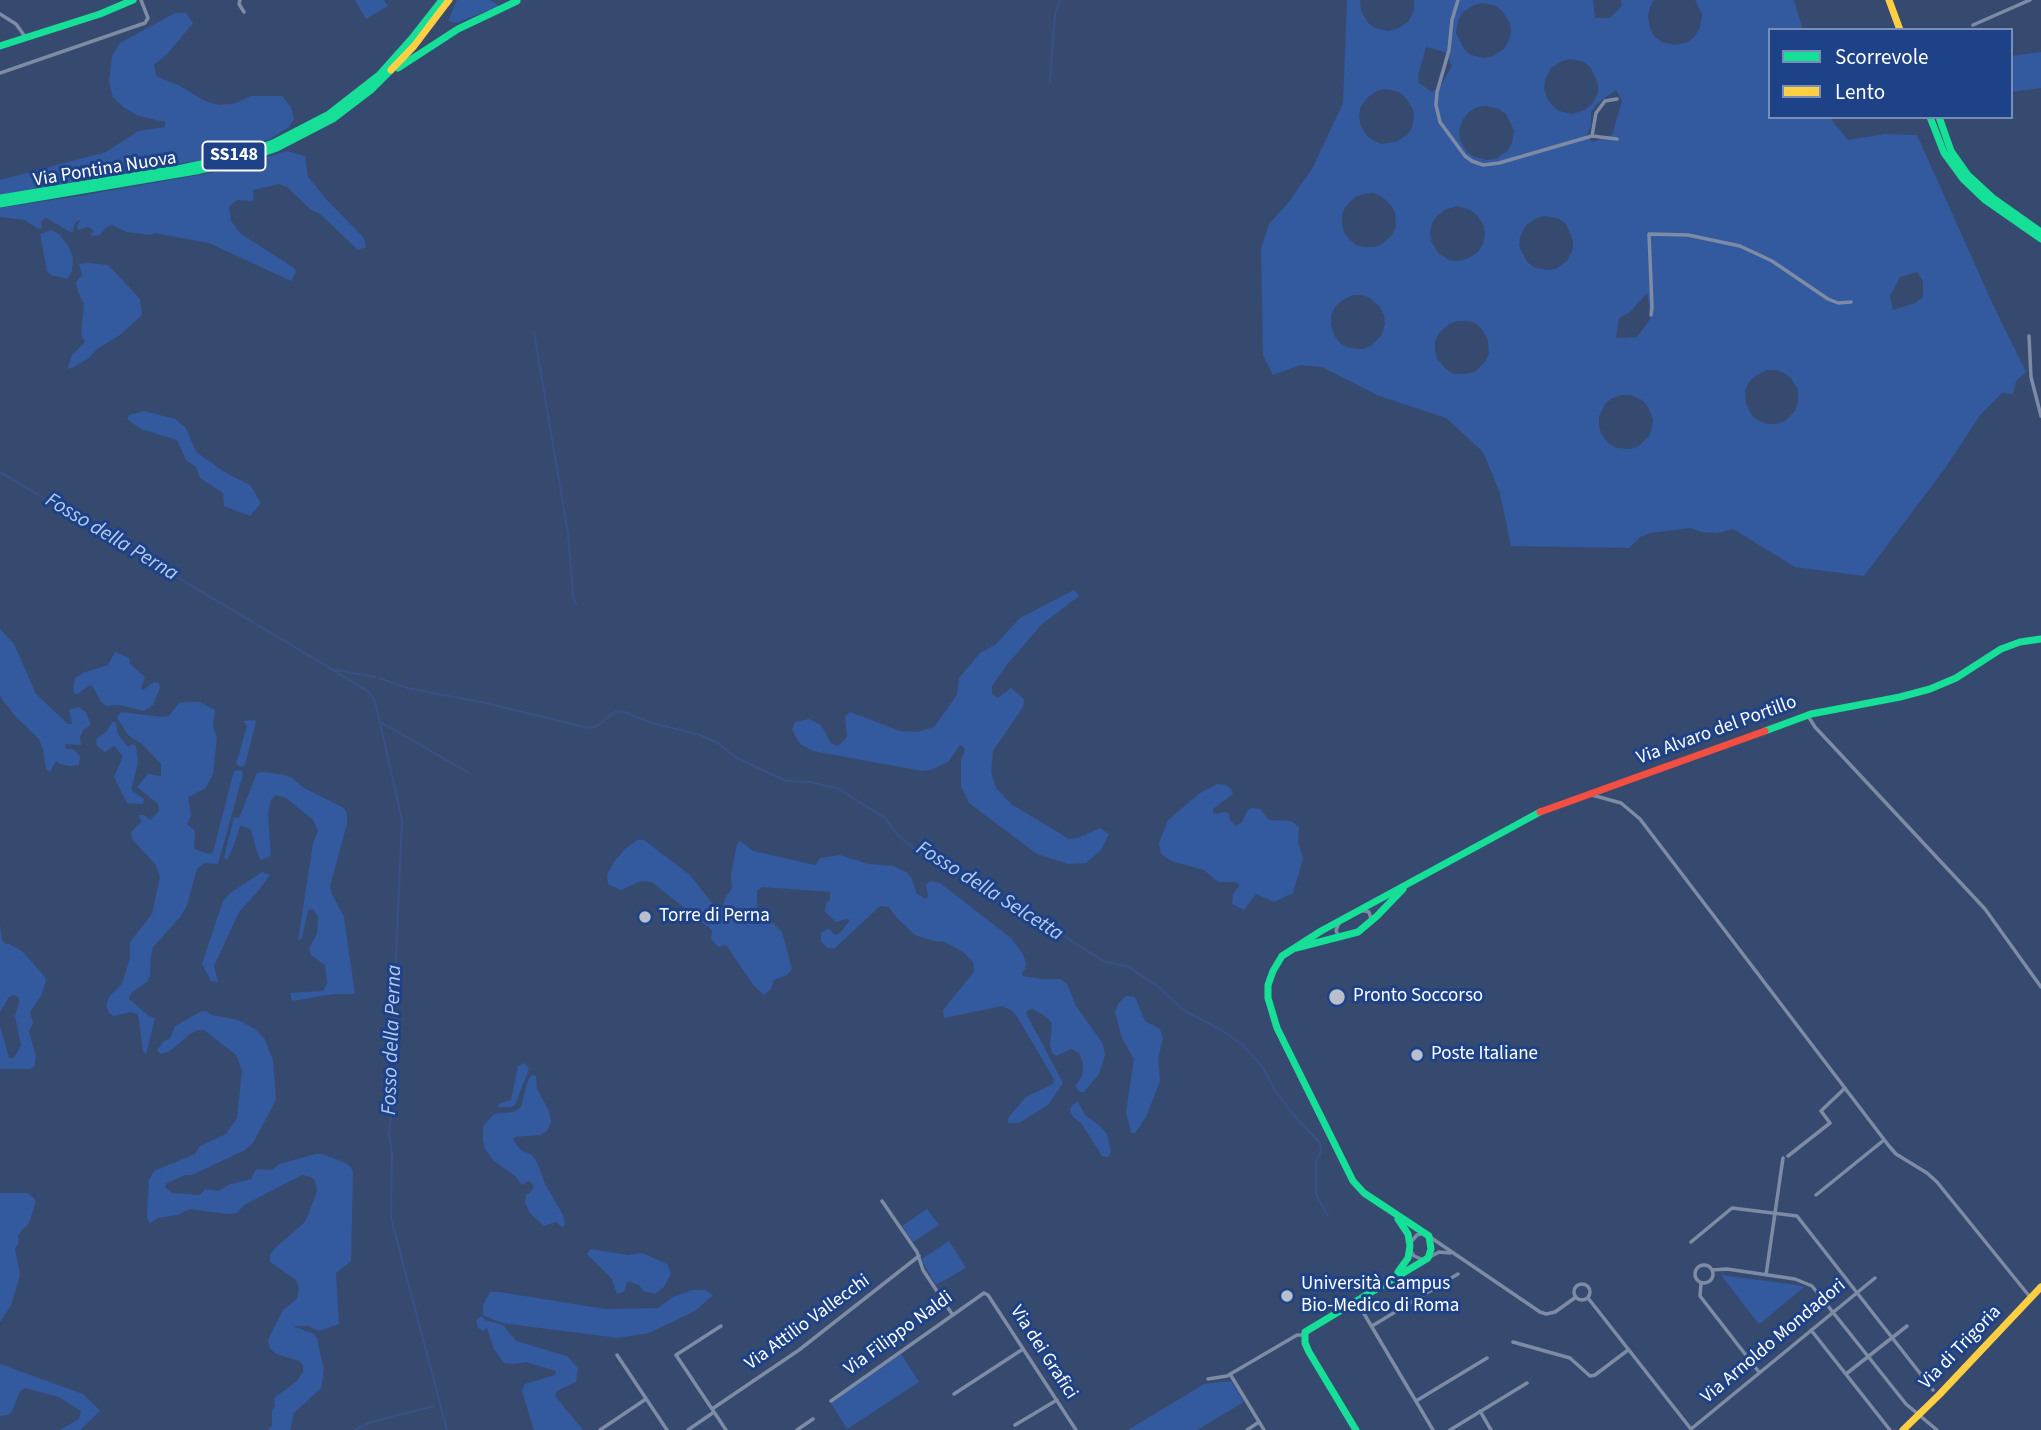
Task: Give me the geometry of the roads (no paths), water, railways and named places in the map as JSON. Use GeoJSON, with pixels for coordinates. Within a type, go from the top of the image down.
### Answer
{"type":"FeatureCollection","features":[{"type":"Feature","properties":{"kind":"main road"},"geometry":{"type":"LineString","coordinates":[[0,46],[100,15],[133,0]]}},
{"type":"Feature","properties":{"kind":"main road"},"geometry":{"type":"LineString","coordinates":[[425,22],[436,0]]}},
{"type":"Feature","properties":{"kind":"main road","name":"Via Pontina Nuova"},"geometry":{"type":"LineString","coordinates":[[0,198],[182,168],[273,144],[308,127],[349,100],[379,75],[442,0]]}},
{"type":"Feature","properties":{"kind":"main road","name":"Via Pontina Nuova"},"geometry":{"type":"LineString","coordinates":[[0,204],[196,171],[240,161],[277,148],[333,119],[383,79],[414,46],[449,0]]}},
{"type":"Feature","properties":{"kind":"main road"},"geometry":{"type":"LineString","coordinates":[[501,0],[519,1]]}},
{"type":"Feature","properties":{"kind":"main road"},"geometry":{"type":"LineString","coordinates":[[1889,0],[1900,27]]}},
{"type":"Feature","properties":{"kind":"main road"},"geometry":{"type":"LineString","coordinates":[[383,79],[447,35],[519,1]]}},
{"type":"Feature","properties":{"kind":"main road"},"geometry":{"type":"LineString","coordinates":[[1931,119],[1943,151],[1963,179],[1985,200],[2041,239]]}},
{"type":"Feature","properties":{"kind":"main road"},"geometry":{"type":"LineString","coordinates":[[1940,119],[1951,151],[1974,182],[2041,232]]}},
{"type":"Feature","properties":{"kind":"main road","name":"Via Alvaro del Portillo"},"geometry":{"type":"LineString","coordinates":[[1289,950],[1531,816],[1807,715],[1930,689],[1956,678],[2001,649],[2020,642],[2041,639]]}},
{"type":"Feature","properties":{"kind":"main road","name":"Via Alvaro del Portillo"},"geometry":{"type":"LineString","coordinates":[[1289,950],[1357,932],[1413,881]]}},
{"type":"Feature","properties":{"kind":"main road"},"geometry":{"type":"LineString","coordinates":[[1289,950],[1279,960],[1270,977],[1268,994],[1270,1012],[1280,1034],[1353,1181],[1364,1193],[1426,1235],[1431,1247],[1426,1259],[1307,1329],[1304,1335],[1309,1352],[1356,1430]]}},
{"type":"Feature","properties":{"kind":"main road"},"geometry":{"type":"LineString","coordinates":[[1392,1278],[1403,1268],[1410,1247],[1406,1231],[1394,1214]]}},
{"type":"Feature","properties":{"kind":"main road","name":"Via di Trigoria"},"geometry":{"type":"LineString","coordinates":[[1903,1430],[2041,1287]]}},
{"type":"Feature","properties":{"kind":"street"},"geometry":{"type":"LineString","coordinates":[[0,73],[145,23],[148,18],[141,0]]}},
{"type":"Feature","properties":{"kind":"street"},"geometry":{"type":"LineString","coordinates":[[240,0],[239,4],[244,12]]}},
{"type":"Feature","properties":{"kind":"street"},"geometry":{"type":"LineString","coordinates":[[1458,0],[1436,105],[1440,122],[1465,156],[1483,164],[1499,163],[1592,136],[1617,139]]}},
{"type":"Feature","properties":{"kind":"street"},"geometry":{"type":"LineString","coordinates":[[1973,25],[2030,0]]}},
{"type":"Feature","properties":{"kind":"street"},"geometry":{"type":"LineString","coordinates":[[0,13],[16,24],[26,38]]}},
{"type":"Feature","properties":{"kind":"street"},"geometry":{"type":"LineString","coordinates":[[1592,136],[1596,113],[1605,101],[1617,99]]}},
{"type":"Feature","properties":{"kind":"street"},"geometry":{"type":"LineString","coordinates":[[1651,315],[1648,234],[1688,235],[1740,246],[1772,261],[1828,299],[1838,303],[1851,302]]}},
{"type":"Feature","properties":{"kind":"street"},"geometry":{"type":"LineString","coordinates":[[2029,336],[2031,372],[2041,416]]}},
{"type":"Feature","properties":{"kind":"street"},"geometry":{"type":"LineString","coordinates":[[1807,715],[1815,727],[1982,905],[2041,987]]}},
{"type":"Feature","properties":{"kind":"street"},"geometry":{"type":"LineString","coordinates":[[1590,794],[1621,803],[1640,819],[1884,1140],[1895,1153],[1936,1180],[2031,1298]]}},
{"type":"Feature","properties":{"kind":"street"},"geometry":{"type":"LineString","coordinates":[[1360,910],[1370,913],[1372,921]]}},
{"type":"Feature","properties":{"kind":"street"},"geometry":{"type":"LineString","coordinates":[[1342,920],[1336,930],[1337,935],[1342,937]]}},
{"type":"Feature","properties":{"kind":"street"},"geometry":{"type":"LineString","coordinates":[[1788,1156],[1830,1123],[1821,1111],[1844,1088]]}},
{"type":"Feature","properties":{"kind":"street"},"geometry":{"type":"LineString","coordinates":[[1816,1195],[1884,1140]]}},
{"type":"Feature","properties":{"kind":"street"},"geometry":{"type":"LineString","coordinates":[[1766,1275],[1783,1158]]}},
{"type":"Feature","properties":{"kind":"street"},"geometry":{"type":"LineString","coordinates":[[882,1200],[919,1256],[923,1270],[952,1314]]}},
{"type":"Feature","properties":{"kind":"street"},"geometry":{"type":"LineString","coordinates":[[1691,1242],[1732,1208],[1797,1216],[1933,1390]]}},
{"type":"Feature","properties":{"kind":"street"},"geometry":{"type":"LineString","coordinates":[[1455,1255],[1443,1252],[1426,1259],[1415,1256],[1410,1247],[1417,1236],[1426,1235],[1541,1313],[1556,1311],[1576,1297]]}},
{"type":"Feature","properties":{"kind":"street","name":"Via Attilio Vallecchi"},"geometry":{"type":"LineString","coordinates":[[688,1430],[799,1350],[919,1256]]}},
{"type":"Feature","properties":{"kind":"street"},"geometry":{"type":"LineString","coordinates":[[1759,1372],[1700,1296],[1701,1283],[1695,1276],[1696,1268],[1705,1265],[1712,1270],[1727,1269],[1807,1283],[1818,1291],[1901,1399],[1937,1430]]}},
{"type":"Feature","properties":{"kind":"street"},"geometry":{"type":"LineString","coordinates":[[1701,1283],[1709,1281],[1713,1276],[1712,1270]]}},
{"type":"Feature","properties":{"kind":"street"},"geometry":{"type":"LineString","coordinates":[[1372,1326],[1458,1274]]}},
{"type":"Feature","properties":{"kind":"street","name":"Via Arnoldo Mondadori"},"geometry":{"type":"LineString","coordinates":[[1692,1429],[1875,1278]]}},
{"type":"Feature","properties":{"kind":"street"},"geometry":{"type":"LineString","coordinates":[[1576,1297],[1575,1289],[1583,1284],[1590,1290],[1588,1298]]}},
{"type":"Feature","properties":{"kind":"street","name":"Via Filippo Naldi"},"geometry":{"type":"LineString","coordinates":[[831,1401],[985,1293]]}},
{"type":"Feature","properties":{"kind":"street","name":"Via dei Grafici"},"geometry":{"type":"LineString","coordinates":[[985,1293],[1076,1430]]}},
{"type":"Feature","properties":{"kind":"street"},"geometry":{"type":"LineString","coordinates":[[1576,1297],[1580,1300],[1588,1298]]}},
{"type":"Feature","properties":{"kind":"street"},"geometry":{"type":"LineString","coordinates":[[1588,1298],[1692,1429]]}},
{"type":"Feature","properties":{"kind":"street"},"geometry":{"type":"LineString","coordinates":[[1363,1312],[1433,1430]]}},
{"type":"Feature","properties":{"kind":"street"},"geometry":{"type":"LineString","coordinates":[[721,1326],[676,1355],[726,1430]]}},
{"type":"Feature","properties":{"kind":"street"},"geometry":{"type":"LineString","coordinates":[[1846,1374],[1907,1326]]}},
{"type":"Feature","properties":{"kind":"street"},"geometry":{"type":"LineString","coordinates":[[1811,1329],[1890,1430]]}},
{"type":"Feature","properties":{"kind":"street"},"geometry":{"type":"LineString","coordinates":[[1208,1379],[1230,1374],[1297,1335],[1304,1335]]}},
{"type":"Feature","properties":{"kind":"street"},"geometry":{"type":"LineString","coordinates":[[1513,1342],[1570,1358],[1591,1377],[1628,1350]]}},
{"type":"Feature","properties":{"kind":"street"},"geometry":{"type":"LineString","coordinates":[[954,1394],[1023,1349]]}},
{"type":"Feature","properties":{"kind":"street"},"geometry":{"type":"LineString","coordinates":[[617,1355],[667,1430]]}},
{"type":"Feature","properties":{"kind":"street"},"geometry":{"type":"LineString","coordinates":[[1416,1401],[1487,1358]]}},
{"type":"Feature","properties":{"kind":"street"},"geometry":{"type":"LineString","coordinates":[[1230,1374],[1264,1430]]}},
{"type":"Feature","properties":{"kind":"street"},"geometry":{"type":"LineString","coordinates":[[1450,1430],[1527,1383]]}},
{"type":"Feature","properties":{"kind":"street"},"geometry":{"type":"LineString","coordinates":[[600,1430],[646,1399]]}},
{"type":"Feature","properties":{"kind":"street"},"geometry":{"type":"LineString","coordinates":[[1015,1425],[1057,1399]]}},
{"type":"Feature","properties":{"kind":"street"},"geometry":{"type":"LineString","coordinates":[[1480,1411],[1491,1430]]}},
{"type":"Feature","properties":{"kind":"street"},"geometry":{"type":"LineString","coordinates":[[797,1430],[813,1419]]}},
{"type":"Feature","properties":{"kind":"street"},"geometry":{"type":"LineString","coordinates":[[1247,1430],[1259,1422]]}},
{"type":"Feature","properties":{"kind":"waterway"},"geometry":{"type":"LineString","coordinates":[[1050,82],[1055,14],[1060,0]]}},
{"type":"Feature","properties":{"kind":"waterway"},"geometry":{"type":"LineString","coordinates":[[534,332],[568,534],[576,604]]}},
{"type":"Feature","properties":{"kind":"waterway","name":"Fosso della Perna"},"geometry":{"type":"LineString","coordinates":[[0,472],[330,668]]}},
{"type":"Feature","properties":{"kind":"waterway","name":"Fosso della Perna"},"geometry":{"type":"LineString","coordinates":[[331,669],[369,692],[375,701],[402,820],[394,1003],[393,1100],[389,1134],[392,1154],[391,1218],[447,1430]]}},
{"type":"Feature","properties":{"kind":"waterway","name":"Fosso della Perna"},"geometry":{"type":"LineString","coordinates":[[335,670],[375,677]]}},
{"type":"Feature","properties":{"kind":"waterway","name":"Fosso della Selcetta"},"geometry":{"type":"LineString","coordinates":[[379,678],[407,688],[481,702],[589,728],[597,726],[614,712],[622,711],[652,723],[700,735],[718,743],[735,757],[786,781],[810,782],[839,789],[885,818],[897,834],[920,854],[954,872],[984,894],[1030,915],[1105,962],[1127,966],[1159,987],[1183,1010],[1220,1029],[1243,1045],[1264,1069],[1274,1089],[1291,1112],[1320,1143],[1321,1151],[1316,1162],[1316,1194],[1328,1216]]}},
{"type":"Feature","properties":{"kind":"waterway"},"geometry":{"type":"LineString","coordinates":[[382,723],[469,773]]}},
{"type":"Feature","properties":{"kind":"waterway"},"geometry":{"type":"LineString","coordinates":[[355,1430],[371,1422],[434,1406]]}},
{"type":"Feature","properties":{"kind":"place","name":"Torre di Perna"},"geometry":{"type":"Point","coordinates":[645,917]}},
{"type":"Feature","properties":{"kind":"place","name":"Pronto Soccorso"},"geometry":{"type":"Point","coordinates":[1337,997]}},
{"type":"Feature","properties":{"kind":"place","name":"Poste Italiane"},"geometry":{"type":"Point","coordinates":[1417,1055]}},
{"type":"Feature","properties":{"kind":"place","name":"Università Campus Bio-Medico di Roma"},"geometry":{"type":"Point","coordinates":[1287,1296]}}]}
